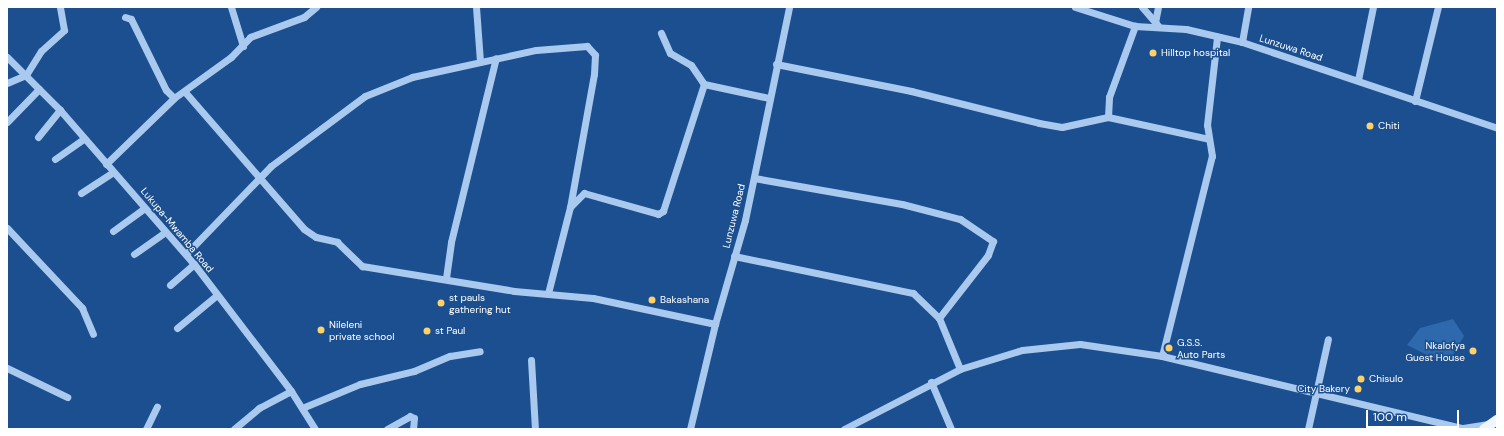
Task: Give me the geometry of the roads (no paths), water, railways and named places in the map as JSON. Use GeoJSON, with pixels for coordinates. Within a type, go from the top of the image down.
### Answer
{"type":"FeatureCollection","features":[{"type":"Feature","properties":{"kind":"street"},"geometry":{"type":"LineString","coordinates":[[7,83],[26,75],[41,51],[64,30],[60,7]]}},
{"type":"Feature","properties":{"kind":"street"},"geometry":{"type":"LineString","coordinates":[[231,7],[243,46]]}},
{"type":"Feature","properties":{"kind":"street"},"geometry":{"type":"LineString","coordinates":[[106,164],[174,98],[185,92],[243,46],[250,37],[304,17],[316,7]]}},
{"type":"Feature","properties":{"kind":"street"},"geometry":{"type":"LineString","coordinates":[[476,7],[480,62]]}},
{"type":"Feature","properties":{"kind":"street","name":"Lunzuwa Road"},"geometry":{"type":"LineString","coordinates":[[690,429],[715,324],[754,178],[769,98],[789,7]]}},
{"type":"Feature","properties":{"kind":"street","name":"Lunzuwa Road"},"geometry":{"type":"LineString","coordinates":[[1075,7],[1135,26],[1157,25],[1242,42],[1497,128]]}},
{"type":"Feature","properties":{"kind":"street"},"geometry":{"type":"LineString","coordinates":[[1142,7],[1157,25]]}},
{"type":"Feature","properties":{"kind":"street"},"geometry":{"type":"LineString","coordinates":[[1157,25],[1158,7]]}},
{"type":"Feature","properties":{"kind":"street"},"geometry":{"type":"LineString","coordinates":[[1242,42],[1248,7]]}},
{"type":"Feature","properties":{"kind":"street"},"geometry":{"type":"LineString","coordinates":[[1358,80],[1373,7]]}},
{"type":"Feature","properties":{"kind":"street"},"geometry":{"type":"LineString","coordinates":[[1414,101],[1438,7]]}},
{"type":"Feature","properties":{"kind":"street"},"geometry":{"type":"LineString","coordinates":[[125,17],[131,19],[166,90],[174,98]]}},
{"type":"Feature","properties":{"kind":"street"},"geometry":{"type":"LineString","coordinates":[[1108,117],[1109,97],[1135,26]]}},
{"type":"Feature","properties":{"kind":"street"},"geometry":{"type":"LineString","coordinates":[[661,33],[670,53],[691,65],[704,84],[769,98]]}},
{"type":"Feature","properties":{"kind":"street"},"geometry":{"type":"LineString","coordinates":[[1162,356],[1211,163],[1207,115],[1217,37]]}},
{"type":"Feature","properties":{"kind":"street"},"geometry":{"type":"LineString","coordinates":[[186,254],[297,143],[365,96],[397,81],[496,58],[576,44],[586,46],[595,55],[570,207],[548,293]]}},
{"type":"Feature","properties":{"kind":"street","name":"Lukupa-Mwamba Road"},"geometry":{"type":"LineString","coordinates":[[7,57],[60,110],[165,232],[186,254],[291,391],[315,429]]}},
{"type":"Feature","properties":{"kind":"street"},"geometry":{"type":"LineString","coordinates":[[446,278],[451,242],[496,58]]}},
{"type":"Feature","properties":{"kind":"street"},"geometry":{"type":"LineString","coordinates":[[776,64],[1062,127],[1108,117],[1209,139]]}},
{"type":"Feature","properties":{"kind":"street"},"geometry":{"type":"LineString","coordinates":[[570,207],[584,193],[658,214],[663,211],[704,84]]}},
{"type":"Feature","properties":{"kind":"street"},"geometry":{"type":"LineString","coordinates":[[7,122],[39,89]]}},
{"type":"Feature","properties":{"kind":"street"},"geometry":{"type":"LineString","coordinates":[[185,92],[260,180],[309,233],[337,242],[362,266],[548,293],[593,298],[715,324]]}},
{"type":"Feature","properties":{"kind":"street"},"geometry":{"type":"LineString","coordinates":[[38,137],[60,110]]}},
{"type":"Feature","properties":{"kind":"street"},"geometry":{"type":"LineString","coordinates":[[55,159],[84,138]]}},
{"type":"Feature","properties":{"kind":"street"},"geometry":{"type":"LineString","coordinates":[[81,193],[113,172]]}},
{"type":"Feature","properties":{"kind":"street"},"geometry":{"type":"LineString","coordinates":[[754,178],[902,204],[960,219],[993,241],[988,255],[938,318]]}},
{"type":"Feature","properties":{"kind":"street"},"geometry":{"type":"LineString","coordinates":[[113,231],[145,208]]}},
{"type":"Feature","properties":{"kind":"street"},"geometry":{"type":"LineString","coordinates":[[8,231],[82,308],[93,334]]}},
{"type":"Feature","properties":{"kind":"street"},"geometry":{"type":"LineString","coordinates":[[134,254],[165,232]]}},
{"type":"Feature","properties":{"kind":"street"},"geometry":{"type":"LineString","coordinates":[[734,256],[902,289],[921,299],[938,318],[960,369]]}},
{"type":"Feature","properties":{"kind":"street"},"geometry":{"type":"LineString","coordinates":[[170,285],[194,264]]}},
{"type":"Feature","properties":{"kind":"street"},"geometry":{"type":"LineString","coordinates":[[177,328],[217,295]]}},
{"type":"Feature","properties":{"kind":"street"},"geometry":{"type":"LineString","coordinates":[[1308,429],[1318,393],[1318,374],[1328,339]]}},
{"type":"Feature","properties":{"kind":"street"},"geometry":{"type":"LineString","coordinates":[[846,428],[931,382],[960,369],[1047,345],[1113,347],[1162,356],[1464,428],[1492,422]]}},
{"type":"Feature","properties":{"kind":"street"},"geometry":{"type":"LineString","coordinates":[[302,408],[360,384],[414,371],[450,356],[480,351]]}},
{"type":"Feature","properties":{"kind":"street"},"geometry":{"type":"LineString","coordinates":[[531,360],[535,429]]}},
{"type":"Feature","properties":{"kind":"street"},"geometry":{"type":"LineString","coordinates":[[7,368],[68,397]]}},
{"type":"Feature","properties":{"kind":"street"},"geometry":{"type":"LineString","coordinates":[[931,382],[951,429]]}},
{"type":"Feature","properties":{"kind":"street"},"geometry":{"type":"LineString","coordinates":[[234,429],[259,408],[291,391]]}},
{"type":"Feature","properties":{"kind":"street"},"geometry":{"type":"LineString","coordinates":[[146,429],[157,406]]}},
{"type":"Feature","properties":{"kind":"street"},"geometry":{"type":"LineString","coordinates":[[386,429],[411,416],[414,418],[413,429]]}},
{"type":"Feature","properties":{"kind":"place","name":"Hilltop hospital"},"geometry":{"type":"Point","coordinates":[1153,53]}},
{"type":"Feature","properties":{"kind":"place","name":"Chiti"},"geometry":{"type":"Point","coordinates":[1370,126]}},
{"type":"Feature","properties":{"kind":"place","name":"Bakashana"},"geometry":{"type":"Point","coordinates":[652,300]}},
{"type":"Feature","properties":{"kind":"place","name":"st pauls gathering hut"},"geometry":{"type":"Point","coordinates":[441,303]}},
{"type":"Feature","properties":{"kind":"place","name":"Nileleni private school"},"geometry":{"type":"Point","coordinates":[321,330]}},
{"type":"Feature","properties":{"kind":"place","name":"st Paul"},"geometry":{"type":"Point","coordinates":[427,331]}},
{"type":"Feature","properties":{"kind":"place","name":"G.S.S. Auto Parts"},"geometry":{"type":"Point","coordinates":[1169,348]}},
{"type":"Feature","properties":{"kind":"place","name":"Nkalofya Guest House"},"geometry":{"type":"Point","coordinates":[1473,351]}},
{"type":"Feature","properties":{"kind":"place","name":"Chisulo"},"geometry":{"type":"Point","coordinates":[1361,379]}},
{"type":"Feature","properties":{"kind":"place","name":"City Bakery"},"geometry":{"type":"Point","coordinates":[1358,389]}}]}
